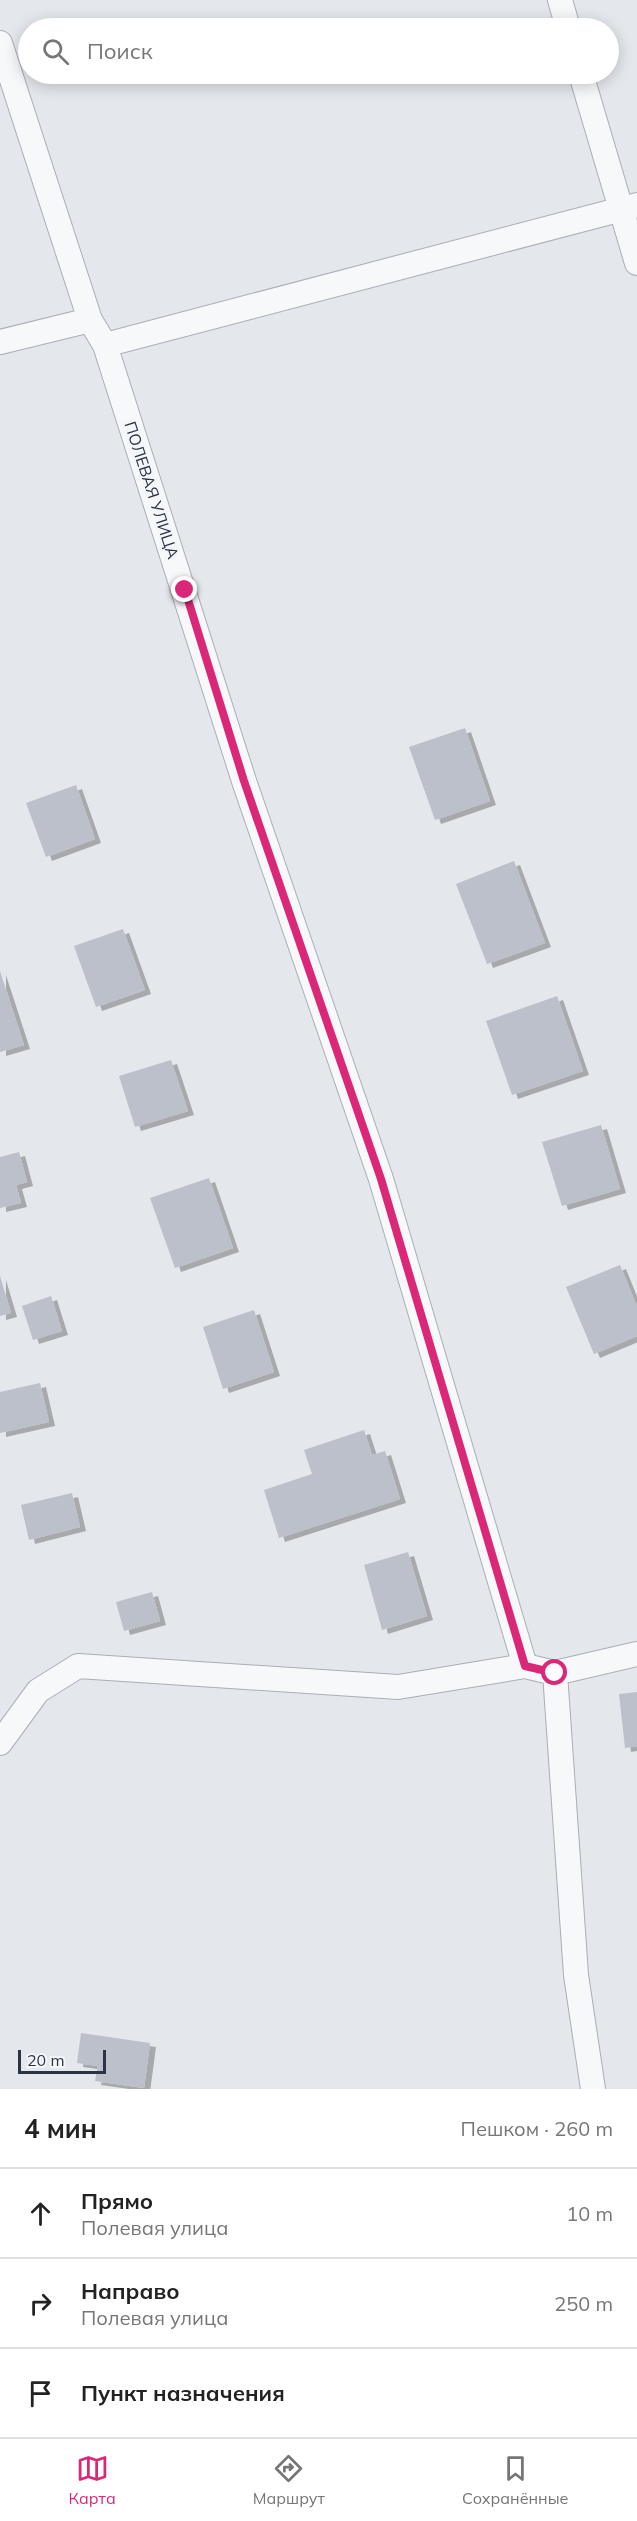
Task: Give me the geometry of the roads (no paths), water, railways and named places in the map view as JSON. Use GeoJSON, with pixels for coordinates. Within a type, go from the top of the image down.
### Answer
{"type":"FeatureCollection","features":[{"type":"Feature","properties":{"kind":"street"},"geometry":{"type":"LineString","coordinates":[[560,0],[565,18]]}},
{"type":"Feature","properties":{"kind":"street","name":"ПОЛЕВАЯ УЛИЦА"},"geometry":{"type":"LineString","coordinates":[[0,43],[90,320],[105,345],[244,781],[381,1179],[525,1666]]}},
{"type":"Feature","properties":{"kind":"street"},"geometry":{"type":"LineString","coordinates":[[585,84],[628,208],[637,264]]}},
{"type":"Feature","properties":{"kind":"street"},"geometry":{"type":"LineString","coordinates":[[105,345],[628,208]]}},
{"type":"Feature","properties":{"kind":"street"},"geometry":{"type":"LineString","coordinates":[[0,342],[90,320]]}},
{"type":"Feature","properties":{"kind":"street"},"geometry":{"type":"LineString","coordinates":[[0,1743],[38,1691],[78,1666],[398,1687],[525,1666],[555,1673],[637,1654]]}},
{"type":"Feature","properties":{"kind":"street"},"geometry":{"type":"LineString","coordinates":[[555,1673],[576,1975],[593,2089]]}}]}
